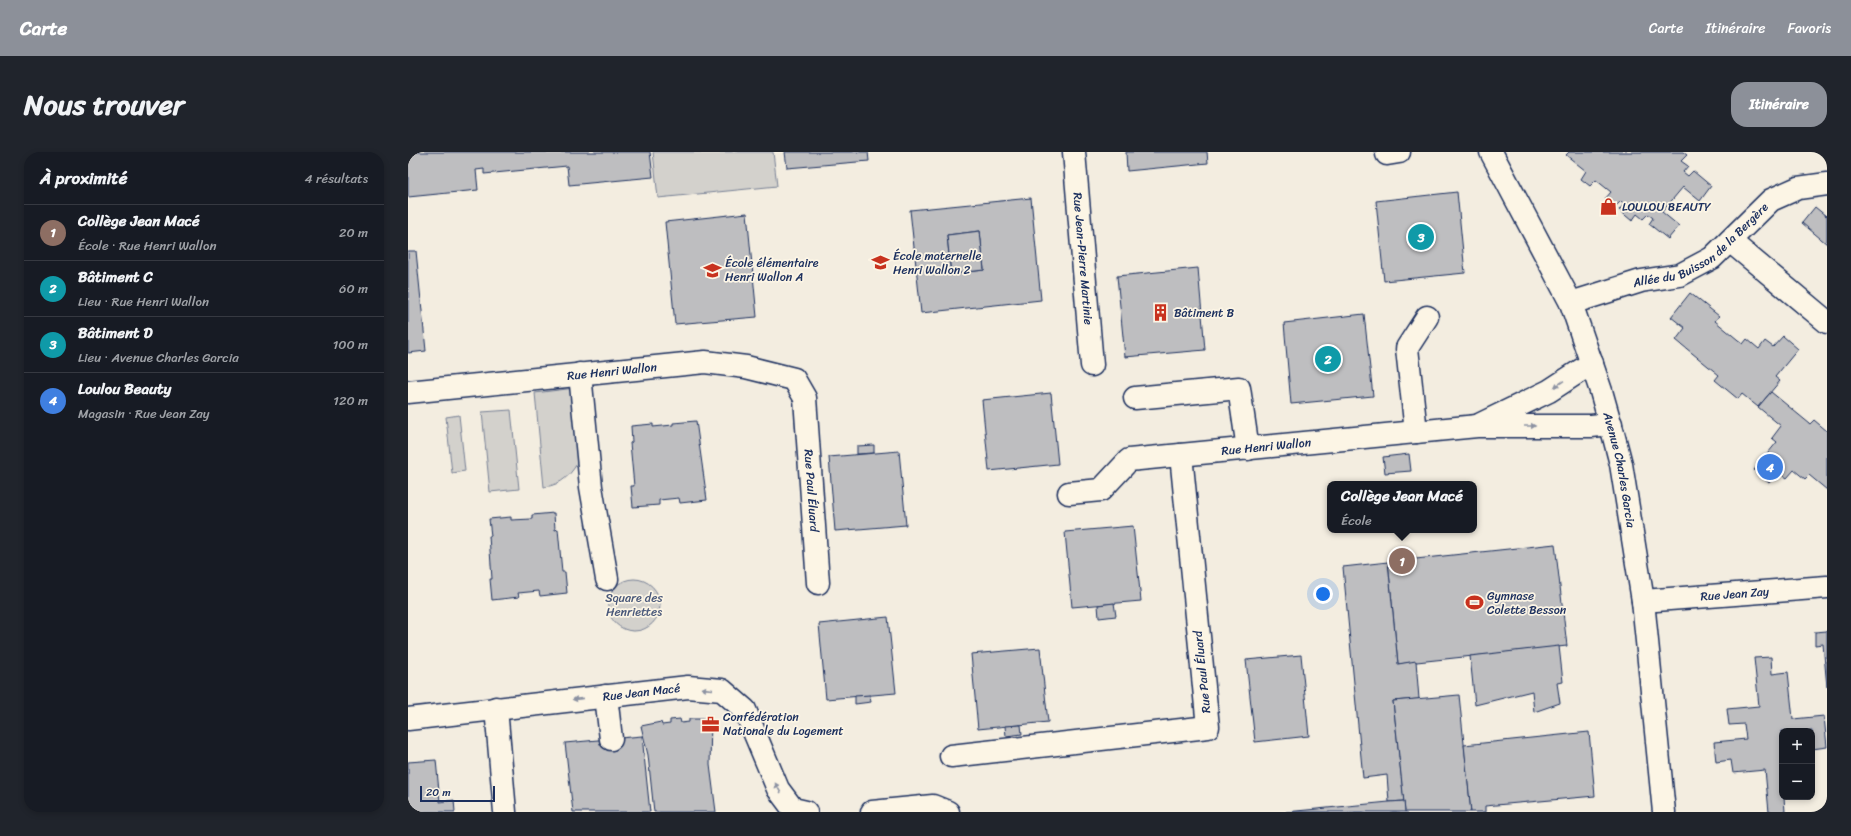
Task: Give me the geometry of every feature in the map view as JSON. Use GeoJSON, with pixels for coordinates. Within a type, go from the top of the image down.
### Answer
{"type":"FeatureCollection","features":[{"type":"Feature","properties":{"kind":"street","name":"Rue Jean-Pierre Martinie"},"geometry":{"type":"LineString","coordinates":[[1074,152],[1092,365]]}},
{"type":"Feature","properties":{"kind":"street","name":"Avenue Charles Garcia"},"geometry":{"type":"LineString","coordinates":[[1491,152],[1571,303],[1592,362],[1611,424],[1621,464],[1643,601],[1664,812]]}},
{"type":"Feature","properties":{"kind":"street","name":"Allée du Buisson de la Bergère"},"geometry":{"type":"LineString","coordinates":[[1571,303],[1641,281],[1680,276],[1712,258],[1771,200],[1798,188],[1827,184]]}},
{"type":"Feature","properties":{"kind":"street"},"geometry":{"type":"LineString","coordinates":[[1730,241],[1827,322]]}},
{"type":"Feature","properties":{"kind":"street"},"geometry":{"type":"LineString","coordinates":[[1416,432],[1407,348],[1427,316]]}},
{"type":"Feature","properties":{"kind":"street","name":"Rue Henri Wallon"},"geometry":{"type":"LineString","coordinates":[[408,392],[705,362],[746,367],[794,379],[805,398]]}},
{"type":"Feature","properties":{"kind":"street","name":"Rue Henri Wallon"},"geometry":{"type":"LineString","coordinates":[[1477,426],[1549,391],[1592,362]]}},
{"type":"Feature","properties":{"kind":"street"},"geometry":{"type":"LineString","coordinates":[[580,374],[591,487],[607,579]]}},
{"type":"Feature","properties":{"kind":"street"},"geometry":{"type":"LineString","coordinates":[[1135,398],[1239,388],[1248,449]]}},
{"type":"Feature","properties":{"kind":"street","name":"Rue Paul Éluard"},"geometry":{"type":"LineString","coordinates":[[805,398],[818,583]]}},
{"type":"Feature","properties":{"kind":"street","name":"Rue Henri Wallon"},"geometry":{"type":"LineString","coordinates":[[1070,493],[1101,490],[1129,460],[1477,426],[1591,426],[1611,424]]}},
{"type":"Feature","properties":{"kind":"street","name":"Rue Paul Éluard"},"geometry":{"type":"LineString","coordinates":[[951,756],[1208,727],[1181,455]]}},
{"type":"Feature","properties":{"kind":"street","name":"Rue Jean Zay"},"geometry":{"type":"LineString","coordinates":[[1643,601],[1827,587]]}},
{"type":"Feature","properties":{"kind":"street","name":"Rue Jean Macé"},"geometry":{"type":"LineString","coordinates":[[408,719],[688,687],[722,690],[745,710],[778,789],[797,811]]}},
{"type":"Feature","properties":{"kind":"street"},"geometry":{"type":"LineString","coordinates":[[606,696],[611,739]]}},
{"type":"Feature","properties":{"kind":"street"},"geometry":{"type":"LineString","coordinates":[[496,708],[505,812]]}},
{"type":"Feature","properties":{"kind":"street"},"geometry":{"type":"LineString","coordinates":[[872,812],[933,806],[948,812]]}},
{"type":"Feature","properties":{"kind":"green space"},"geometry":{"type":"Polygon","coordinates":[[[653,152],[773,152],[777,186],[658,198],[653,152]]]}},
{"type":"Feature","properties":{"kind":"green space"},"geometry":{"type":"Polygon","coordinates":[[[575,388],[580,458],[574,469],[566,478],[556,484],[544,487],[535,393],[575,388]]]}},
{"type":"Feature","properties":{"kind":"green space"},"geometry":{"type":"Polygon","coordinates":[[[511,410],[519,489],[490,492],[482,412],[511,410]]]}},
{"type":"Feature","properties":{"kind":"green space"},"geometry":{"type":"Polygon","coordinates":[[[459,415],[465,471],[452,473],[446,417],[459,415]]]}},
{"type":"Feature","properties":{"kind":"green space","name":"Square des Henriettes"},"geometry":{"type":"Polygon","coordinates":[[[629,579],[639,579],[653,586],[660,600],[660,610],[653,624],[639,631],[629,631],[619,627],[612,620],[608,610],[608,600],[612,590],[619,583],[629,579]]]}},
{"type":"Feature","properties":{"kind":"building"},"geometry":{"type":"Polygon","coordinates":[[[408,152],[650,152],[653,177],[569,185],[567,166],[484,174],[484,169],[476,170],[478,190],[408,197],[408,152]]]}},
{"type":"Feature","properties":{"kind":"building"},"geometry":{"type":"Polygon","coordinates":[[[785,152],[868,152],[869,161],[787,168],[785,152]]]}},
{"type":"Feature","properties":{"kind":"building"},"geometry":{"type":"Polygon","coordinates":[[[1126,152],[1207,152],[1208,163],[1127,171],[1126,152]]]}},
{"type":"Feature","properties":{"kind":"building"},"geometry":{"type":"Polygon","coordinates":[[[1569,152],[1683,152],[1687,155],[1681,161],[1688,166],[1683,172],[1688,176],[1693,171],[1711,186],[1700,201],[1683,187],[1662,212],[1679,226],[1668,239],[1649,224],[1653,218],[1648,214],[1643,219],[1637,214],[1632,221],[1619,210],[1624,204],[1621,201],[1615,207],[1605,199],[1611,192],[1596,180],[1590,186],[1581,179],[1586,171],[1566,155],[1569,152]]]}},
{"type":"Feature","properties":{"kind":"building"},"geometry":{"type":"Polygon","coordinates":[[[1457,192],[1465,273],[1384,281],[1376,201],[1457,192]]]}},
{"type":"Feature","properties":{"kind":"building"},"geometry":{"type":"Polygon","coordinates":[[[1031,198],[1041,300],[921,313],[910,210],[1031,198]],[[980,231],[947,235],[951,274],[984,270],[980,231]]]}},
{"type":"Feature","properties":{"kind":"building"},"geometry":{"type":"Polygon","coordinates":[[[1815,207],[1826,216],[1827,215],[1827,244],[1802,223],[1815,207]]]}},
{"type":"Feature","properties":{"kind":"building"},"geometry":{"type":"Polygon","coordinates":[[[747,213],[757,317],[675,324],[665,222],[747,213]]]}},
{"type":"Feature","properties":{"kind":"building"},"geometry":{"type":"Polygon","coordinates":[[[980,231],[984,270],[951,274],[947,235],[980,231]]]}},
{"type":"Feature","properties":{"kind":"building"},"geometry":{"type":"Polygon","coordinates":[[[408,251],[416,251],[426,351],[408,353],[408,251]]]}},
{"type":"Feature","properties":{"kind":"building","name":"Bâtiment B"},"geometry":{"type":"Polygon","coordinates":[[[1198,268],[1205,350],[1125,357],[1117,276],[1198,268]]]}},
{"type":"Feature","properties":{"kind":"building"},"geometry":{"type":"Polygon","coordinates":[[[1690,293],[1719,316],[1715,321],[1743,344],[1747,339],[1759,349],[1765,341],[1773,347],[1783,336],[1798,349],[1775,377],[1780,381],[1758,407],[1742,394],[1738,399],[1715,380],[1719,375],[1676,340],[1685,328],[1671,317],[1690,293]]]}},
{"type":"Feature","properties":{"kind":"building"},"geometry":{"type":"Polygon","coordinates":[[[1364,314],[1373,396],[1291,404],[1284,323],[1364,314]]]}},
{"type":"Feature","properties":{"kind":"building"},"geometry":{"type":"Polygon","coordinates":[[[1771,392],[1810,424],[1814,420],[1827,431],[1827,490],[1809,475],[1805,479],[1794,470],[1787,478],[1778,472],[1769,483],[1754,470],[1777,442],[1772,438],[1781,426],[1758,407],[1771,392]]]}},
{"type":"Feature","properties":{"kind":"building"},"geometry":{"type":"Polygon","coordinates":[[[1051,393],[1058,464],[989,471],[982,400],[1051,393]]]}},
{"type":"Feature","properties":{"kind":"building"},"geometry":{"type":"Polygon","coordinates":[[[696,421],[707,500],[680,503],[679,498],[659,500],[659,505],[633,507],[631,486],[634,486],[630,443],[632,442],[631,426],[653,424],[653,427],[696,421]]]}},
{"type":"Feature","properties":{"kind":"building"},"geometry":{"type":"Polygon","coordinates":[[[874,445],[874,453],[857,454],[857,446],[874,445]]]}},
{"type":"Feature","properties":{"kind":"building"},"geometry":{"type":"Polygon","coordinates":[[[899,451],[906,525],[835,531],[829,457],[899,451]]]}},
{"type":"Feature","properties":{"kind":"building"},"geometry":{"type":"Polygon","coordinates":[[[1409,454],[1411,471],[1385,473],[1383,457],[1409,454]]]}},
{"type":"Feature","properties":{"kind":"building"},"geometry":{"type":"Polygon","coordinates":[[[554,513],[555,530],[558,529],[562,572],[565,572],[567,593],[540,596],[539,591],[518,593],[519,597],[492,600],[489,536],[491,536],[489,519],[511,517],[511,520],[532,519],[532,515],[554,513]]]}},
{"type":"Feature","properties":{"kind":"building"},"geometry":{"type":"Polygon","coordinates":[[[1133,526],[1141,601],[1072,607],[1065,532],[1133,526]]]}},
{"type":"Feature","properties":{"kind":"building"},"geometry":{"type":"Polygon","coordinates":[[[1555,544],[1567,646],[1398,664],[1388,562],[1555,544]]]}},
{"type":"Feature","properties":{"kind":"building"},"geometry":{"type":"Polygon","coordinates":[[[1388,562],[1398,664],[1416,661],[1419,699],[1393,701],[1404,801],[1389,802],[1387,775],[1363,778],[1343,567],[1388,562]]]}},
{"type":"Feature","properties":{"kind":"building"},"geometry":{"type":"Polygon","coordinates":[[[1114,603],[1116,616],[1099,618],[1098,605],[1114,603]]]}},
{"type":"Feature","properties":{"kind":"building"},"geometry":{"type":"Polygon","coordinates":[[[888,617],[896,693],[826,699],[819,624],[888,617]]]}},
{"type":"Feature","properties":{"kind":"building"},"geometry":{"type":"Polygon","coordinates":[[[1827,631],[1827,687],[1823,644],[1815,645],[1815,632],[1827,631]]]}},
{"type":"Feature","properties":{"kind":"building"},"geometry":{"type":"Polygon","coordinates":[[[1559,646],[1563,682],[1557,683],[1560,703],[1534,712],[1532,691],[1475,705],[1470,656],[1559,646]]]}},
{"type":"Feature","properties":{"kind":"building"},"geometry":{"type":"Polygon","coordinates":[[[1040,648],[1048,722],[978,729],[971,654],[1040,648]]]}},
{"type":"Feature","properties":{"kind":"building"},"geometry":{"type":"Polygon","coordinates":[[[1301,655],[1309,736],[1255,742],[1246,660],[1301,655]]]}},
{"type":"Feature","properties":{"kind":"building"},"geometry":{"type":"Polygon","coordinates":[[[1771,657],[1772,674],[1788,672],[1793,719],[1824,716],[1827,747],[1815,749],[1815,728],[1779,728],[1779,800],[1784,800],[1785,812],[1769,812],[1765,770],[1733,773],[1731,760],[1716,762],[1714,742],[1746,739],[1744,724],[1729,725],[1727,709],[1759,706],[1754,658],[1771,657]]]}},
{"type":"Feature","properties":{"kind":"building"},"geometry":{"type":"Polygon","coordinates":[[[870,695],[871,702],[855,704],[855,696],[870,695]]]}},
{"type":"Feature","properties":{"kind":"building"},"geometry":{"type":"Polygon","coordinates":[[[1459,695],[1471,812],[1405,812],[1393,701],[1459,695]]]}},
{"type":"Feature","properties":{"kind":"building"},"geometry":{"type":"Polygon","coordinates":[[[680,719],[681,723],[689,722],[689,719],[711,719],[710,765],[716,812],[654,812],[648,755],[641,726],[661,722],[662,725],[670,724],[670,720],[680,719]]]}},
{"type":"Feature","properties":{"kind":"building"},"geometry":{"type":"Polygon","coordinates":[[[1021,725],[1022,734],[1006,736],[1005,726],[1021,725]]]}},
{"type":"Feature","properties":{"kind":"building"},"geometry":{"type":"Polygon","coordinates":[[[1589,732],[1595,796],[1485,806],[1485,812],[1471,812],[1464,745],[1589,732]]]}},
{"type":"Feature","properties":{"kind":"building"},"geometry":{"type":"Polygon","coordinates":[[[642,736],[650,812],[573,812],[565,743],[642,736]]]}},
{"type":"Feature","properties":{"kind":"building"},"geometry":{"type":"Polygon","coordinates":[[[436,760],[440,802],[454,800],[455,812],[408,812],[408,762],[436,760]]]}},
{"type":"Feature","properties":{"kind":"building"},"geometry":{"type":"Polygon","coordinates":[[[1404,801],[1405,812],[1286,812],[1389,802],[1404,801]]]}},
{"type":"Feature","properties":{"kind":"place","name":"LOULOU BEAUTY"},"geometry":{"type":"Point","coordinates":[1609,207]}},
{"type":"Feature","properties":{"kind":"place","name":"Bâtiment D"},"geometry":{"type":"Point","coordinates":[1421,237]}},
{"type":"Feature","properties":{"kind":"place","name":"École maternelle Henri Wallon 2"},"geometry":{"type":"Point","coordinates":[880,263]}},
{"type":"Feature","properties":{"kind":"place","name":"École élémentaire Henri Wallon A"},"geometry":{"type":"Point","coordinates":[712,270]}},
{"type":"Feature","properties":{"kind":"place","name":"Bâtiment B"},"geometry":{"type":"Point","coordinates":[1161,313]}},
{"type":"Feature","properties":{"kind":"place","name":"Bâtiment C"},"geometry":{"type":"Point","coordinates":[1328,359]}},
{"type":"Feature","properties":{"kind":"place","name":"Loulou Beauty"},"geometry":{"type":"Point","coordinates":[1770,467]}},
{"type":"Feature","properties":{"kind":"place","name":"Collège Jean Macé"},"geometry":{"type":"Point","coordinates":[1402,561]}},
{"type":"Feature","properties":{"kind":"place","name":"Gymnase Colette Besson"},"geometry":{"type":"Point","coordinates":[1474,603]}},
{"type":"Feature","properties":{"kind":"place","name":"Confédération Nationale du Logement"},"geometry":{"type":"Point","coordinates":[710,724]}}]}
